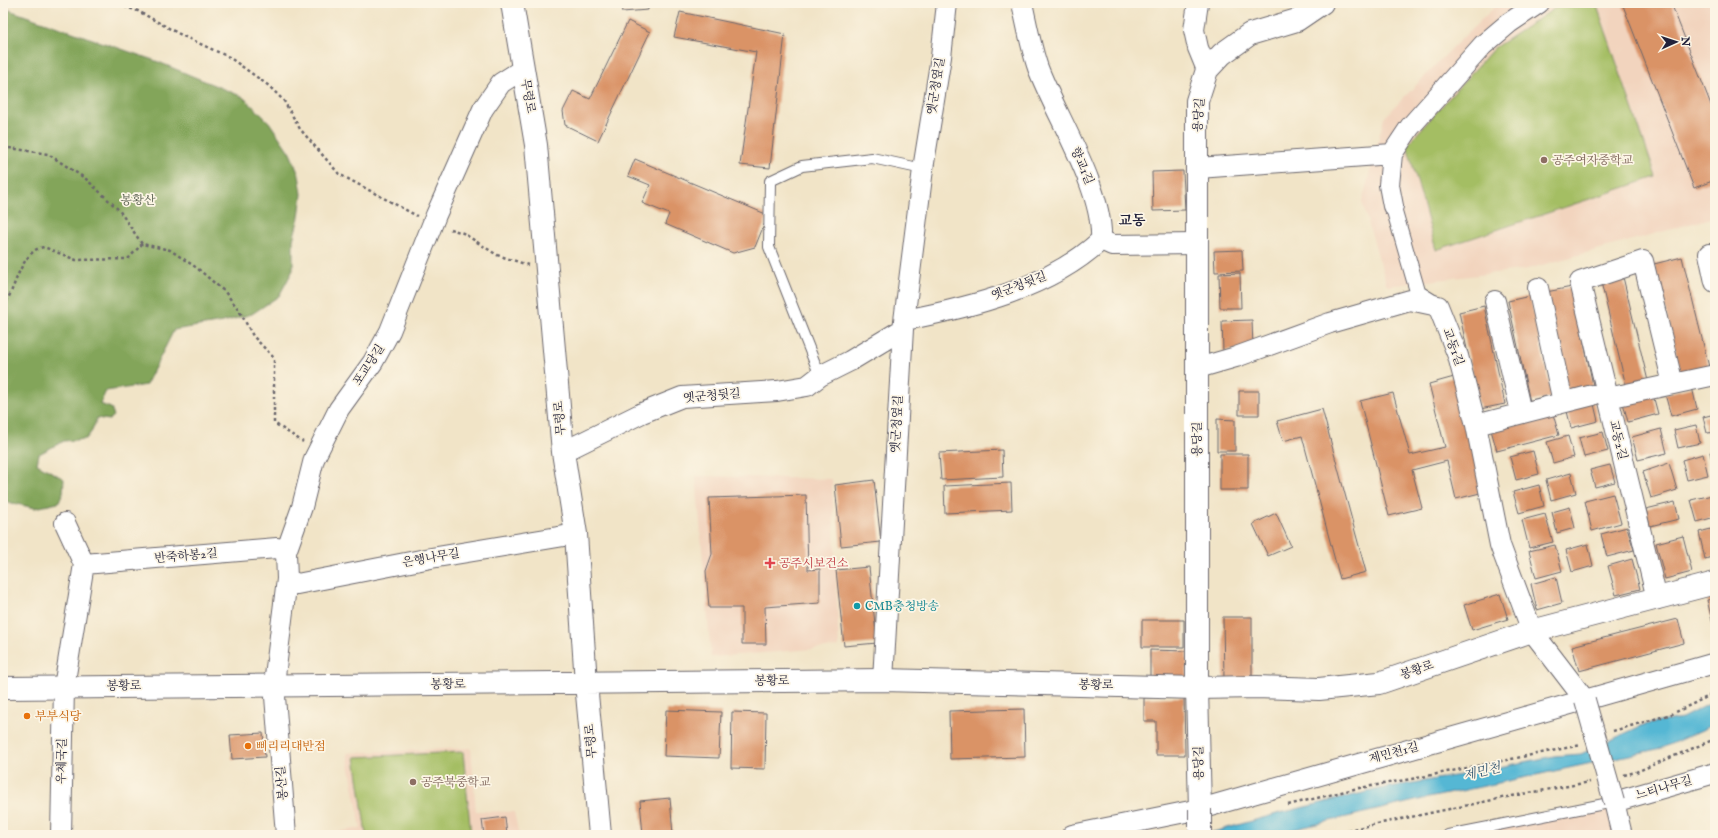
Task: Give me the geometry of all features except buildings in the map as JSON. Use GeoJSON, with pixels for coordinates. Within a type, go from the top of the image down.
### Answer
{"type":"FeatureCollection","features":[{"type":"Feature","properties":{"kind":"main road","name":"무령로"},"geometry":{"type":"LineString","coordinates":[[512,3],[536,144],[563,452],[576,534],[586,683],[600,835]]}},
{"type":"Feature","properties":{"kind":"main road","name":"용당길"},"geometry":{"type":"LineString","coordinates":[[1200,835],[1197,688],[1197,101],[1207,70],[1222,54],[1250,34],[1297,20],[1322,3]]}},
{"type":"Feature","properties":{"kind":"main road","name":"봉황로"},"geometry":{"type":"LineString","coordinates":[[3,688],[274,684],[883,680],[1197,688],[1257,687],[1319,689],[1378,683],[1532,631],[1715,583]]}},
{"type":"Feature","properties":{"kind":"street","name":"옛군청옆길"},"geometry":{"type":"LineString","coordinates":[[883,680],[904,324],[923,168],[941,57],[946,3]]}},
{"type":"Feature","properties":{"kind":"street","name":"향교1길"},"geometry":{"type":"LineString","coordinates":[[1022,3],[1038,68],[1093,193],[1100,217],[1101,240]]}},
{"type":"Feature","properties":{"kind":"street"},"geometry":{"type":"LineString","coordinates":[[1198,3],[1194,30],[1198,48],[1207,70]]}},
{"type":"Feature","properties":{"kind":"street"},"geometry":{"type":"LineString","coordinates":[[1438,306],[1418,293],[1393,206],[1389,185],[1392,154],[1410,127],[1483,45],[1509,23],[1539,3]]}},
{"type":"Feature","properties":{"kind":"street","name":"포교당길"},"geometry":{"type":"LineString","coordinates":[[274,684],[287,579],[286,552],[302,507],[314,459],[339,409],[373,362],[390,331],[432,224],[483,109],[501,84],[523,69]]}},
{"type":"Feature","properties":{"kind":"street"},"geometry":{"type":"LineString","coordinates":[[1198,168],[1392,154]]}},
{"type":"Feature","properties":{"kind":"street"},"geometry":{"type":"LineString","coordinates":[[1101,240],[1112,245],[1197,244]]}},
{"type":"Feature","properties":{"kind":"street","name":"옛군청뒷길"},"geometry":{"type":"LineString","coordinates":[[563,452],[642,413],[682,397],[807,386],[820,376],[850,361],[904,324],[1029,286],[1086,254],[1101,240]]}},
{"type":"Feature","properties":{"kind":"street"},"geometry":{"type":"LineString","coordinates":[[1709,254],[1715,282]]}},
{"type":"Feature","properties":{"kind":"street","name":"교동2길"},"geometry":{"type":"LineString","coordinates":[[1657,599],[1600,396],[1580,282],[1643,260],[1673,384]]}},
{"type":"Feature","properties":{"kind":"street"},"geometry":{"type":"LineString","coordinates":[[1538,288],[1563,402]]}},
{"type":"Feature","properties":{"kind":"street"},"geometry":{"type":"LineString","coordinates":[[1198,368],[1236,357],[1330,323],[1410,300],[1438,306]]}},
{"type":"Feature","properties":{"kind":"street"},"geometry":{"type":"LineString","coordinates":[[1495,301],[1521,412]]}},
{"type":"Feature","properties":{"kind":"street","name":"교동1길"},"geometry":{"type":"LineString","coordinates":[[1438,306],[1458,356],[1476,425],[1500,545],[1532,631]]}},
{"type":"Feature","properties":{"kind":"street"},"geometry":{"type":"LineString","coordinates":[[1476,425],[1563,402],[1673,384],[1715,375]]}},
{"type":"Feature","properties":{"kind":"street"},"geometry":{"type":"LineString","coordinates":[[64,687],[84,564],[65,523]]}},
{"type":"Feature","properties":{"kind":"street","name":"은행나무길"},"geometry":{"type":"LineString","coordinates":[[287,579],[297,584],[431,558],[576,534]]}},
{"type":"Feature","properties":{"kind":"street","name":"반죽하봉2길"},"geometry":{"type":"LineString","coordinates":[[84,564],[278,548],[286,552]]}},
{"type":"Feature","properties":{"kind":"street"},"geometry":{"type":"LineString","coordinates":[[1532,631],[1585,700],[1622,835]]}},
{"type":"Feature","properties":{"kind":"street","name":"제민천1길"},"geometry":{"type":"LineString","coordinates":[[1072,835],[1200,809],[1349,765],[1715,663]]}},
{"type":"Feature","properties":{"kind":"street","name":"봉산길"},"geometry":{"type":"LineString","coordinates":[[274,684],[286,835]]}},
{"type":"Feature","properties":{"kind":"street","name":"우체국길"},"geometry":{"type":"LineString","coordinates":[[61,835],[64,687]]}},
{"type":"Feature","properties":{"kind":"street","name":"느티나무길"},"geometry":{"type":"LineString","coordinates":[[1614,802],[1715,773]]}},
{"type":"Feature","properties":{"kind":"lane"},"geometry":{"type":"LineString","coordinates":[[820,376],[768,247],[770,180],[802,166],[872,158],[923,168]]}},
{"type":"Feature","properties":{"kind":"lane"},"geometry":{"type":"LineString","coordinates":[[1448,835],[1614,802]]}},
{"type":"Feature","properties":{"kind":"path"},"geometry":{"type":"LineString","coordinates":[[113,3],[138,11],[183,36],[229,57],[269,86],[284,101],[300,128],[339,174],[432,224],[463,233],[497,255],[531,265]]}},
{"type":"Feature","properties":{"kind":"path"},"geometry":{"type":"LineString","coordinates":[[3,147],[48,154],[86,179],[119,210],[142,244],[170,250],[197,268],[225,292],[239,310],[253,336],[274,358],[274,423],[304,442]]}},
{"type":"Feature","properties":{"kind":"path"},"geometry":{"type":"LineString","coordinates":[[3,307],[9,298],[24,263],[33,251],[44,247],[76,260],[128,259],[142,244]]}},
{"type":"Feature","properties":{"kind":"path"},"geometry":{"type":"LineString","coordinates":[[1608,733],[1672,714],[1715,693]]}},
{"type":"Feature","properties":{"kind":"path"},"geometry":{"type":"LineString","coordinates":[[1622,775],[1636,772],[1715,739]]}},
{"type":"Feature","properties":{"kind":"path"},"geometry":{"type":"LineString","coordinates":[[1287,805],[1354,788],[1417,778],[1575,748],[1582,745]]}},
{"type":"Feature","properties":{"kind":"path"},"geometry":{"type":"LineString","coordinates":[[1324,835],[1512,796],[1595,781]]}},
{"type":"Feature","properties":{"kind":"shaded area","name":"공주여자중학교"},"geometry":{"type":"Polygon","coordinates":[[[1499,3],[1715,3],[1715,217],[1528,269],[1387,286],[1362,202],[1384,118],[1459,41],[1499,3]]]}},
{"type":"Feature","properties":{"kind":"shaded area","name":"공주시보건소"},"geometry":{"type":"Polygon","coordinates":[[[696,476],[832,479],[839,647],[711,657],[696,476]]]}},
{"type":"Feature","properties":{"kind":"shaded area","name":"공주북중학교"},"geometry":{"type":"Polygon","coordinates":[[[471,748],[476,811],[514,812],[519,835],[318,835],[361,828],[347,753],[471,748]]]}},
{"type":"Feature","properties":{"kind":"shaded area"},"geometry":{"type":"Polygon","coordinates":[[[1614,802],[1621,835],[1453,835],[1614,802]]]}},
{"type":"Feature","properties":{"kind":"green space"},"geometry":{"type":"Polygon","coordinates":[[[1563,3],[1596,3],[1656,177],[1436,250],[1407,145],[1494,48],[1563,3]]]}},
{"type":"Feature","properties":{"kind":"green space","name":"봉황산"},"geometry":{"type":"Polygon","coordinates":[[[3,8],[156,61],[243,97],[269,122],[290,153],[299,175],[302,194],[299,217],[293,240],[293,270],[279,296],[252,314],[223,322],[174,330],[146,385],[106,391],[100,404],[111,408],[114,416],[109,420],[97,418],[92,431],[86,439],[64,441],[39,454],[37,464],[64,479],[63,493],[58,503],[35,508],[3,501],[3,8]]]}},
{"type":"Feature","properties":{"kind":"green space","name":"공주북중학교"},"geometry":{"type":"Polygon","coordinates":[[[463,752],[471,835],[364,835],[366,834],[355,757],[463,752]]]}},
{"type":"Feature","properties":{"kind":"water","name":"제민천"},"geometry":{"type":"Polygon","coordinates":[[[1715,701],[1715,724],[1662,748],[1419,800],[1270,835],[1203,835],[1280,813],[1384,788],[1460,775],[1554,756],[1581,754],[1643,725],[1682,718],[1715,701]]]}},
{"type":"Feature","properties":{"kind":"place","name":"공주여자중학교"},"geometry":{"type":"Point","coordinates":[1544,160]}},
{"type":"Feature","properties":{"kind":"place","name":"공주시보건소"},"geometry":{"type":"Point","coordinates":[770,563]}},
{"type":"Feature","properties":{"kind":"place","name":"CMB충청방송"},"geometry":{"type":"Point","coordinates":[857,606]}},
{"type":"Feature","properties":{"kind":"place","name":"부부식당"},"geometry":{"type":"Point","coordinates":[27,716]}},
{"type":"Feature","properties":{"kind":"place","name":"삐리리대반점"},"geometry":{"type":"Point","coordinates":[248,746]}},
{"type":"Feature","properties":{"kind":"place","name":"공주북중학교"},"geometry":{"type":"Point","coordinates":[413,782]}},
{"type":"Feature","properties":{"kind":"district","name":"교동"},"geometry":{"type":"Point","coordinates":[1132,221]}}]}
